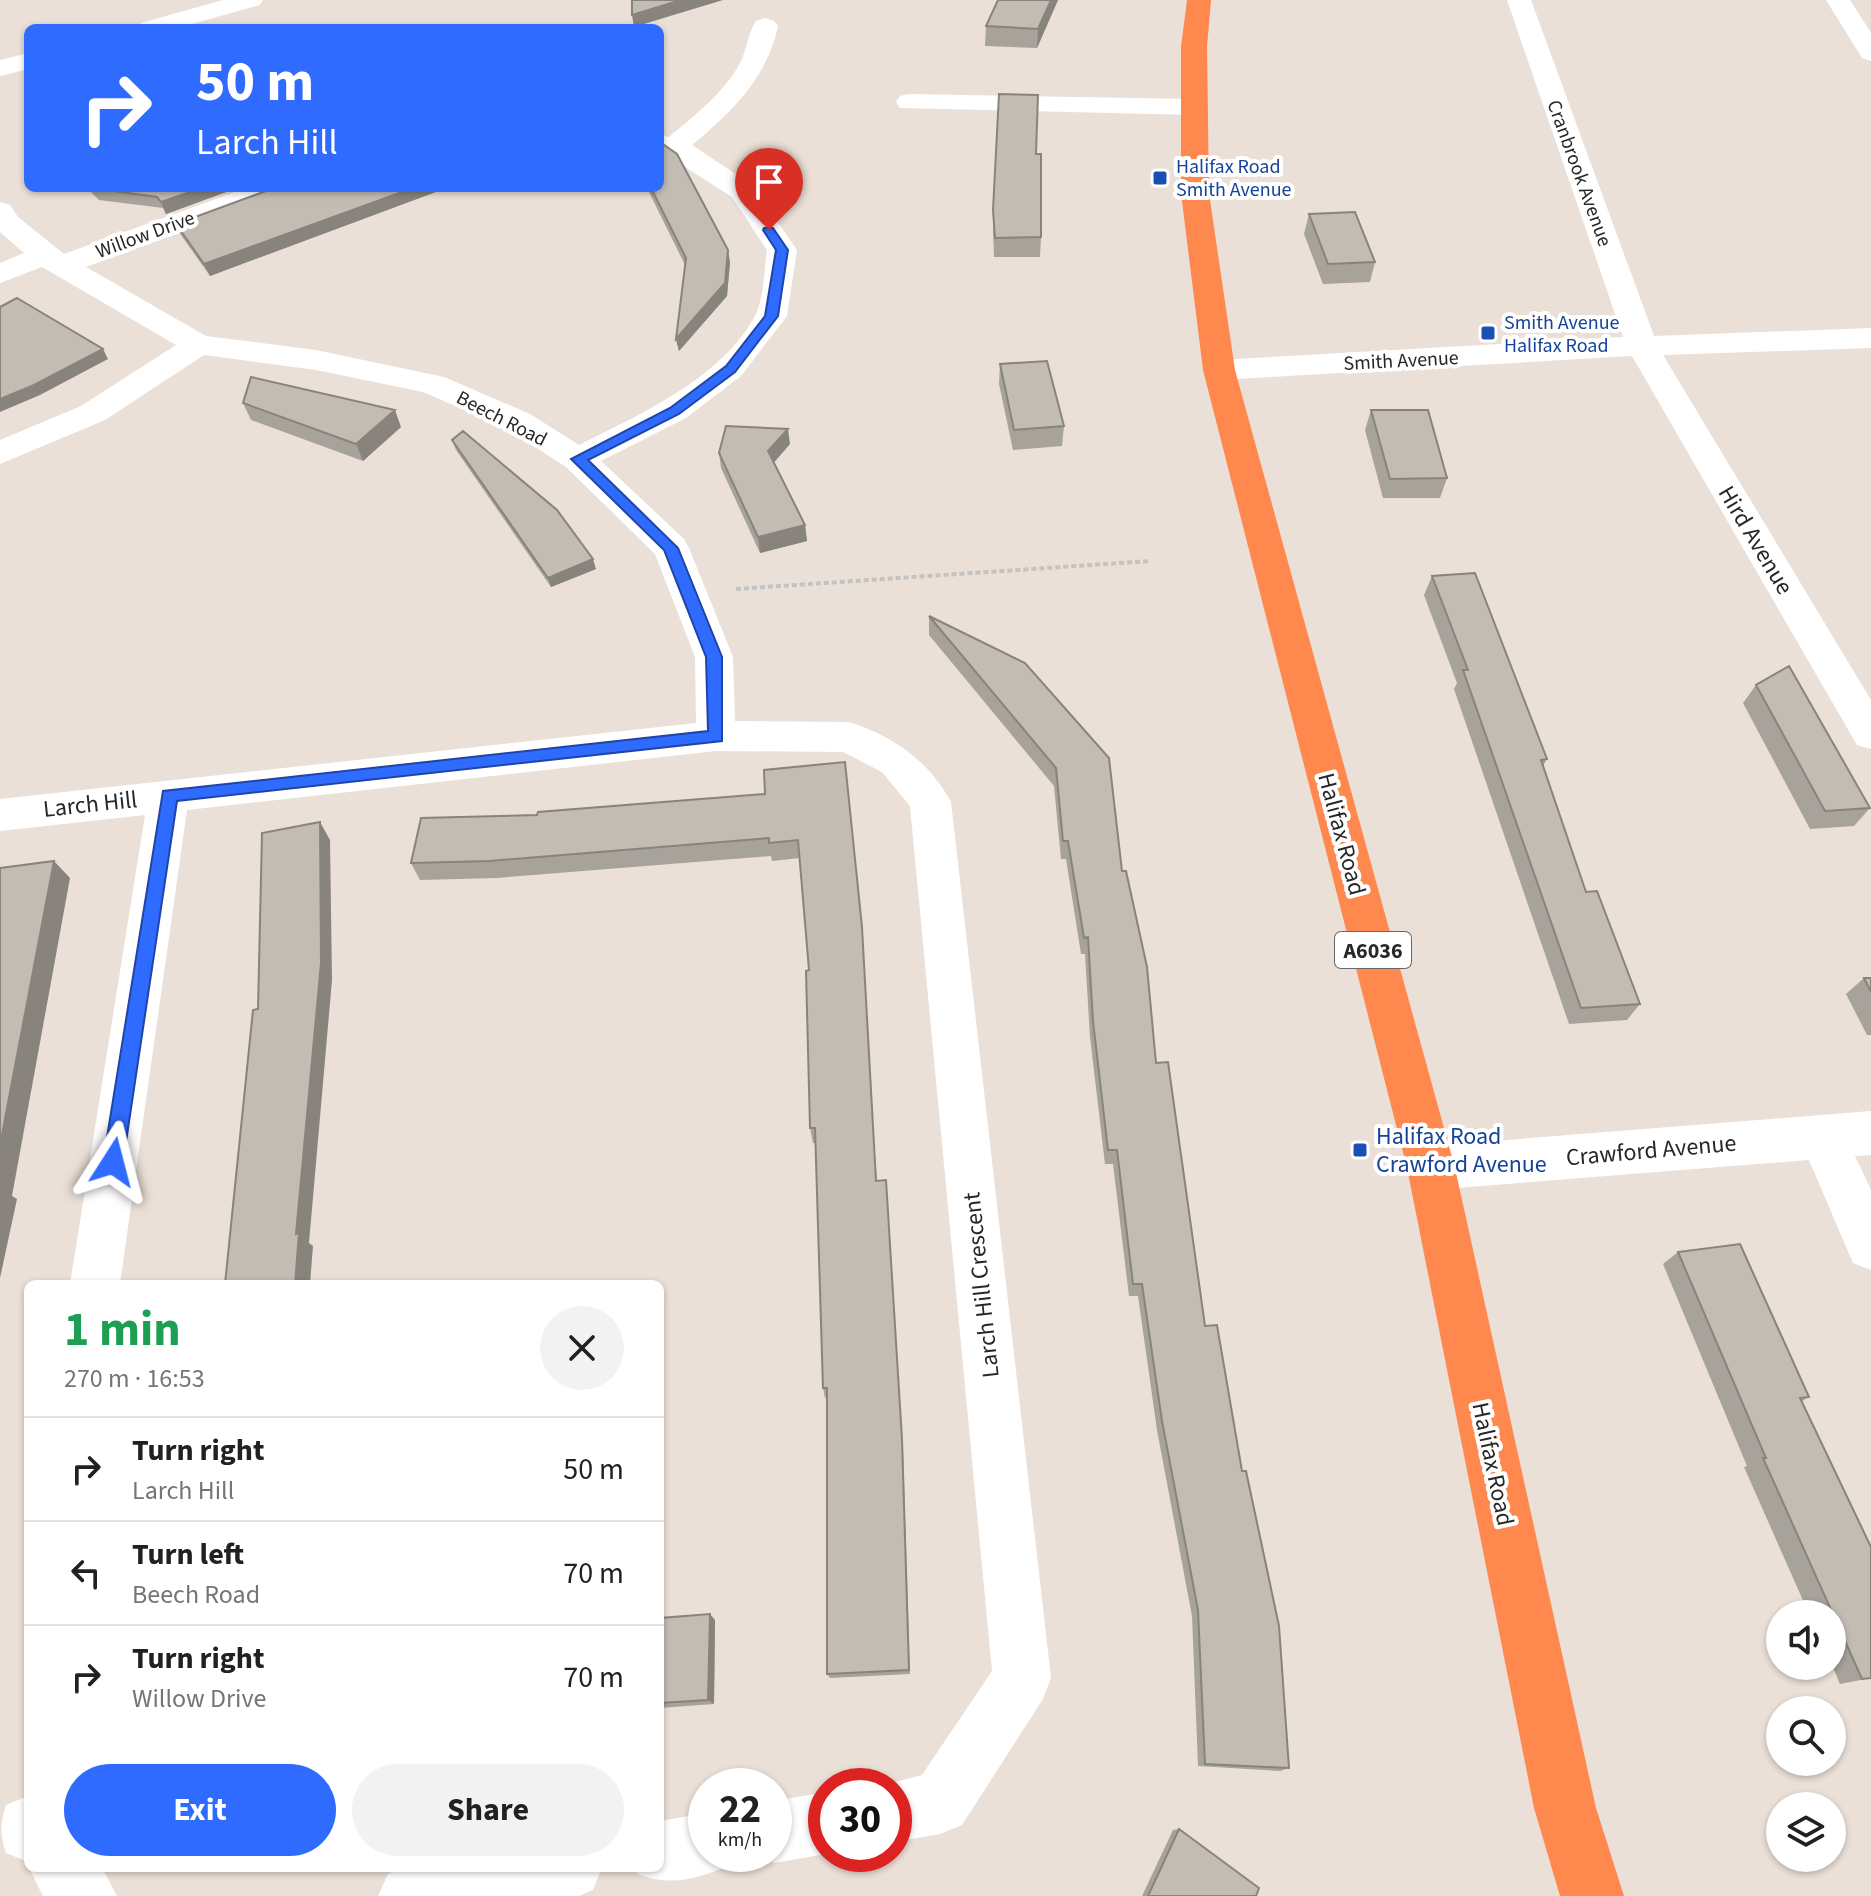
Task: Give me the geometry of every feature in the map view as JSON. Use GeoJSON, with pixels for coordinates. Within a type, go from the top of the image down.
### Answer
{"type":"FeatureCollection","features":[{"type":"Feature","properties":{"kind":"highway","name":"Halifax Road"},"geometry":{"type":"LineString","coordinates":[[1194,1],[1195,193],[1219,370],[1431,1168],[1565,1808],[1592,1896]]}},
{"type":"Feature","properties":{"kind":"street"},"geometry":{"type":"LineString","coordinates":[[164,24],[251,0]]}},
{"type":"Feature","properties":{"kind":"street","name":"Cranbrook Avenue"},"geometry":{"type":"LineString","coordinates":[[1519,0],[1642,346]]}},
{"type":"Feature","properties":{"kind":"street"},"geometry":{"type":"LineString","coordinates":[[1838,0],[1871,53]]}},
{"type":"Feature","properties":{"kind":"street"},"geometry":{"type":"LineString","coordinates":[[578,459],[674,411],[730,369],[771,316],[782,250],[742,191],[667,145],[720,108],[762,46],[765,26]]}},
{"type":"Feature","properties":{"kind":"street"},"geometry":{"type":"LineString","coordinates":[[0,68],[24,62]]}},
{"type":"Feature","properties":{"kind":"street"},"geometry":{"type":"LineString","coordinates":[[909,102],[1194,107]]}},
{"type":"Feature","properties":{"kind":"street","name":"Willow Drive"},"geometry":{"type":"LineString","coordinates":[[0,274],[108,246],[263,192]]}},
{"type":"Feature","properties":{"kind":"street","name":"Beech Road"},"geometry":{"type":"LineString","coordinates":[[0,211],[6,222],[53,261],[198,345],[316,360],[432,384],[518,421],[578,459],[671,548],[714,657],[716,736]]}},
{"type":"Feature","properties":{"kind":"street","name":"Smith Avenue"},"geometry":{"type":"LineString","coordinates":[[1219,370],[1642,346],[1871,338]]}},
{"type":"Feature","properties":{"kind":"street"},"geometry":{"type":"LineString","coordinates":[[0,453],[93,413],[198,345]]}},
{"type":"Feature","properties":{"kind":"street","name":"Hird Avenue"},"geometry":{"type":"LineString","coordinates":[[1642,346],[1871,734]]}},
{"type":"Feature","properties":{"kind":"street","name":"Larch Hill"},"geometry":{"type":"LineString","coordinates":[[0,815],[716,736],[849,737]]}},
{"type":"Feature","properties":{"kind":"street","name":"Larch Hill Crescent"},"geometry":{"type":"LineString","coordinates":[[849,737],[896,761],[930,802],[1022,1678],[940,1803],[912,1808]]}},
{"type":"Feature","properties":{"kind":"street"},"geometry":{"type":"LineString","coordinates":[[96,1280],[169,796]]}},
{"type":"Feature","properties":{"kind":"street","name":"Crawford Avenue"},"geometry":{"type":"LineString","coordinates":[[1431,1168],[1871,1133]]}},
{"type":"Feature","properties":{"kind":"street"},"geometry":{"type":"LineString","coordinates":[[1822,1135],[1871,1246]]}},
{"type":"Feature","properties":{"kind":"street"},"geometry":{"type":"LineString","coordinates":[[664,1851],[688,1847]]}},
{"type":"Feature","properties":{"kind":"street"},"geometry":{"type":"LineString","coordinates":[[64,1872],[85,1896]]}},
{"type":"Feature","properties":{"kind":"street"},"geometry":{"type":"LineString","coordinates":[[410,1896],[548,1872]]}},
{"type":"Feature","properties":{"kind":"path"},"geometry":{"type":"LineString","coordinates":[[688,593],[1150,561]]}},
{"type":"Feature","properties":{"kind":"building"},"geometry":{"type":"Polygon","coordinates":[[[632,0],[681,0],[632,15],[632,0]]]}},
{"type":"Feature","properties":{"kind":"building"},"geometry":{"type":"Polygon","coordinates":[[[998,0],[1051,0],[1038,29],[986,26],[998,0]]]}},
{"type":"Feature","properties":{"kind":"building"},"geometry":{"type":"Polygon","coordinates":[[[999,94],[1038,95],[1036,154],[1041,154],[1041,237],[995,238],[993,210],[999,94]]]}},
{"type":"Feature","properties":{"kind":"building"},"geometry":{"type":"Polygon","coordinates":[[[664,145],[677,154],[728,250],[725,283],[676,339],[686,258],[653,192],[664,192],[664,145]]]}},
{"type":"Feature","properties":{"kind":"building"},"geometry":{"type":"Polygon","coordinates":[[[121,192],[190,192],[161,202],[157,197],[121,192]]]}},
{"type":"Feature","properties":{"kind":"building"},"geometry":{"type":"Polygon","coordinates":[[[263,192],[402,192],[204,264],[176,224],[263,192]]]}},
{"type":"Feature","properties":{"kind":"building"},"geometry":{"type":"Polygon","coordinates":[[[1355,212],[1375,262],[1328,264],[1309,214],[1355,212]]]}},
{"type":"Feature","properties":{"kind":"building"},"geometry":{"type":"Polygon","coordinates":[[[17,298],[103,349],[0,399],[0,307],[17,298]]]}},
{"type":"Feature","properties":{"kind":"building"},"geometry":{"type":"Polygon","coordinates":[[[1047,361],[1064,426],[1014,430],[1000,364],[1047,361]]]}},
{"type":"Feature","properties":{"kind":"building"},"geometry":{"type":"Polygon","coordinates":[[[251,377],[395,410],[356,444],[243,403],[251,377]]]}},
{"type":"Feature","properties":{"kind":"building"},"geometry":{"type":"Polygon","coordinates":[[[1371,410],[1428,410],[1447,478],[1390,479],[1371,410]]]}},
{"type":"Feature","properties":{"kind":"building"},"geometry":{"type":"Polygon","coordinates":[[[726,426],[788,429],[768,451],[805,525],[758,537],[719,453],[726,426]]]}},
{"type":"Feature","properties":{"kind":"building"},"geometry":{"type":"Polygon","coordinates":[[[463,431],[557,510],[593,559],[548,578],[452,440],[463,431]]]}},
{"type":"Feature","properties":{"kind":"building"},"geometry":{"type":"Polygon","coordinates":[[[1475,573],[1547,759],[1541,760],[1586,892],[1597,891],[1640,1004],[1581,1008],[1463,670],[1468,670],[1432,576],[1475,573]]]}},
{"type":"Feature","properties":{"kind":"building"},"geometry":{"type":"Polygon","coordinates":[[[929,616],[1025,663],[1109,758],[1122,871],[1126,871],[1147,967],[1156,1063],[1168,1062],[1205,1326],[1217,1325],[1242,1471],[1246,1471],[1279,1626],[1289,1768],[1205,1764],[1198,1610],[1162,1421],[1142,1284],[1133,1284],[1117,1150],[1108,1150],[1093,1021],[1088,937],[1084,938],[1068,841],[1063,841],[1056,768],[929,616]]]}},
{"type":"Feature","properties":{"kind":"building"},"geometry":{"type":"Polygon","coordinates":[[[1789,666],[1870,808],[1825,811],[1756,685],[1789,666]]]}},
{"type":"Feature","properties":{"kind":"building"},"geometry":{"type":"Polygon","coordinates":[[[845,762],[862,927],[876,1181],[886,1180],[902,1439],[909,1670],[827,1674],[827,1388],[823,1388],[815,1128],[810,1128],[806,971],[809,970],[798,840],[769,843],[769,838],[489,861],[411,863],[421,818],[537,815],[538,812],[765,794],[764,770],[845,762]]]}},
{"type":"Feature","properties":{"kind":"building"},"geometry":{"type":"Polygon","coordinates":[[[320,822],[321,963],[296,1234],[299,1233],[295,1280],[225,1280],[253,1010],[258,1009],[262,833],[320,822]]]}},
{"type":"Feature","properties":{"kind":"building"},"geometry":{"type":"Polygon","coordinates":[[[54,861],[0,1145],[0,868],[54,861]]]}},
{"type":"Feature","properties":{"kind":"building"},"geometry":{"type":"Polygon","coordinates":[[[1864,978],[1871,978],[1871,992],[1864,978]]]}},
{"type":"Feature","properties":{"kind":"building"},"geometry":{"type":"Polygon","coordinates":[[[1740,1244],[1809,1397],[1800,1398],[1871,1547],[1871,1678],[1862,1679],[1846,1643],[1846,1600],[1827,1600],[1763,1458],[1766,1458],[1678,1252],[1740,1244]]]}},
{"type":"Feature","properties":{"kind":"building"},"geometry":{"type":"Polygon","coordinates":[[[710,1614],[708,1700],[664,1703],[664,1618],[710,1614]]]}},
{"type":"Feature","properties":{"kind":"building"},"geometry":{"type":"Polygon","coordinates":[[[1179,1829],[1259,1888],[1256,1896],[1148,1896],[1179,1829]]]}},
{"type":"Feature","properties":{"kind":"place","name":"Halifax Road Smith Avenue"},"geometry":{"type":"Point","coordinates":[1160,178]}},
{"type":"Feature","properties":{"kind":"place","name":"Smith Avenue Halifax Road"},"geometry":{"type":"Point","coordinates":[1488,333]}},
{"type":"Feature","properties":{"kind":"place","name":"Halifax Road Crawford Avenue"},"geometry":{"type":"Point","coordinates":[1360,1150]}},
{"type":"Feature","properties":{"kind":"route"},"geometry":{"type":"LineString","coordinates":[[113,1162],[169,796],[716,736],[714,657],[671,548],[578,459],[674,411],[730,369],[771,316],[782,250],[769,230]]}}]}
